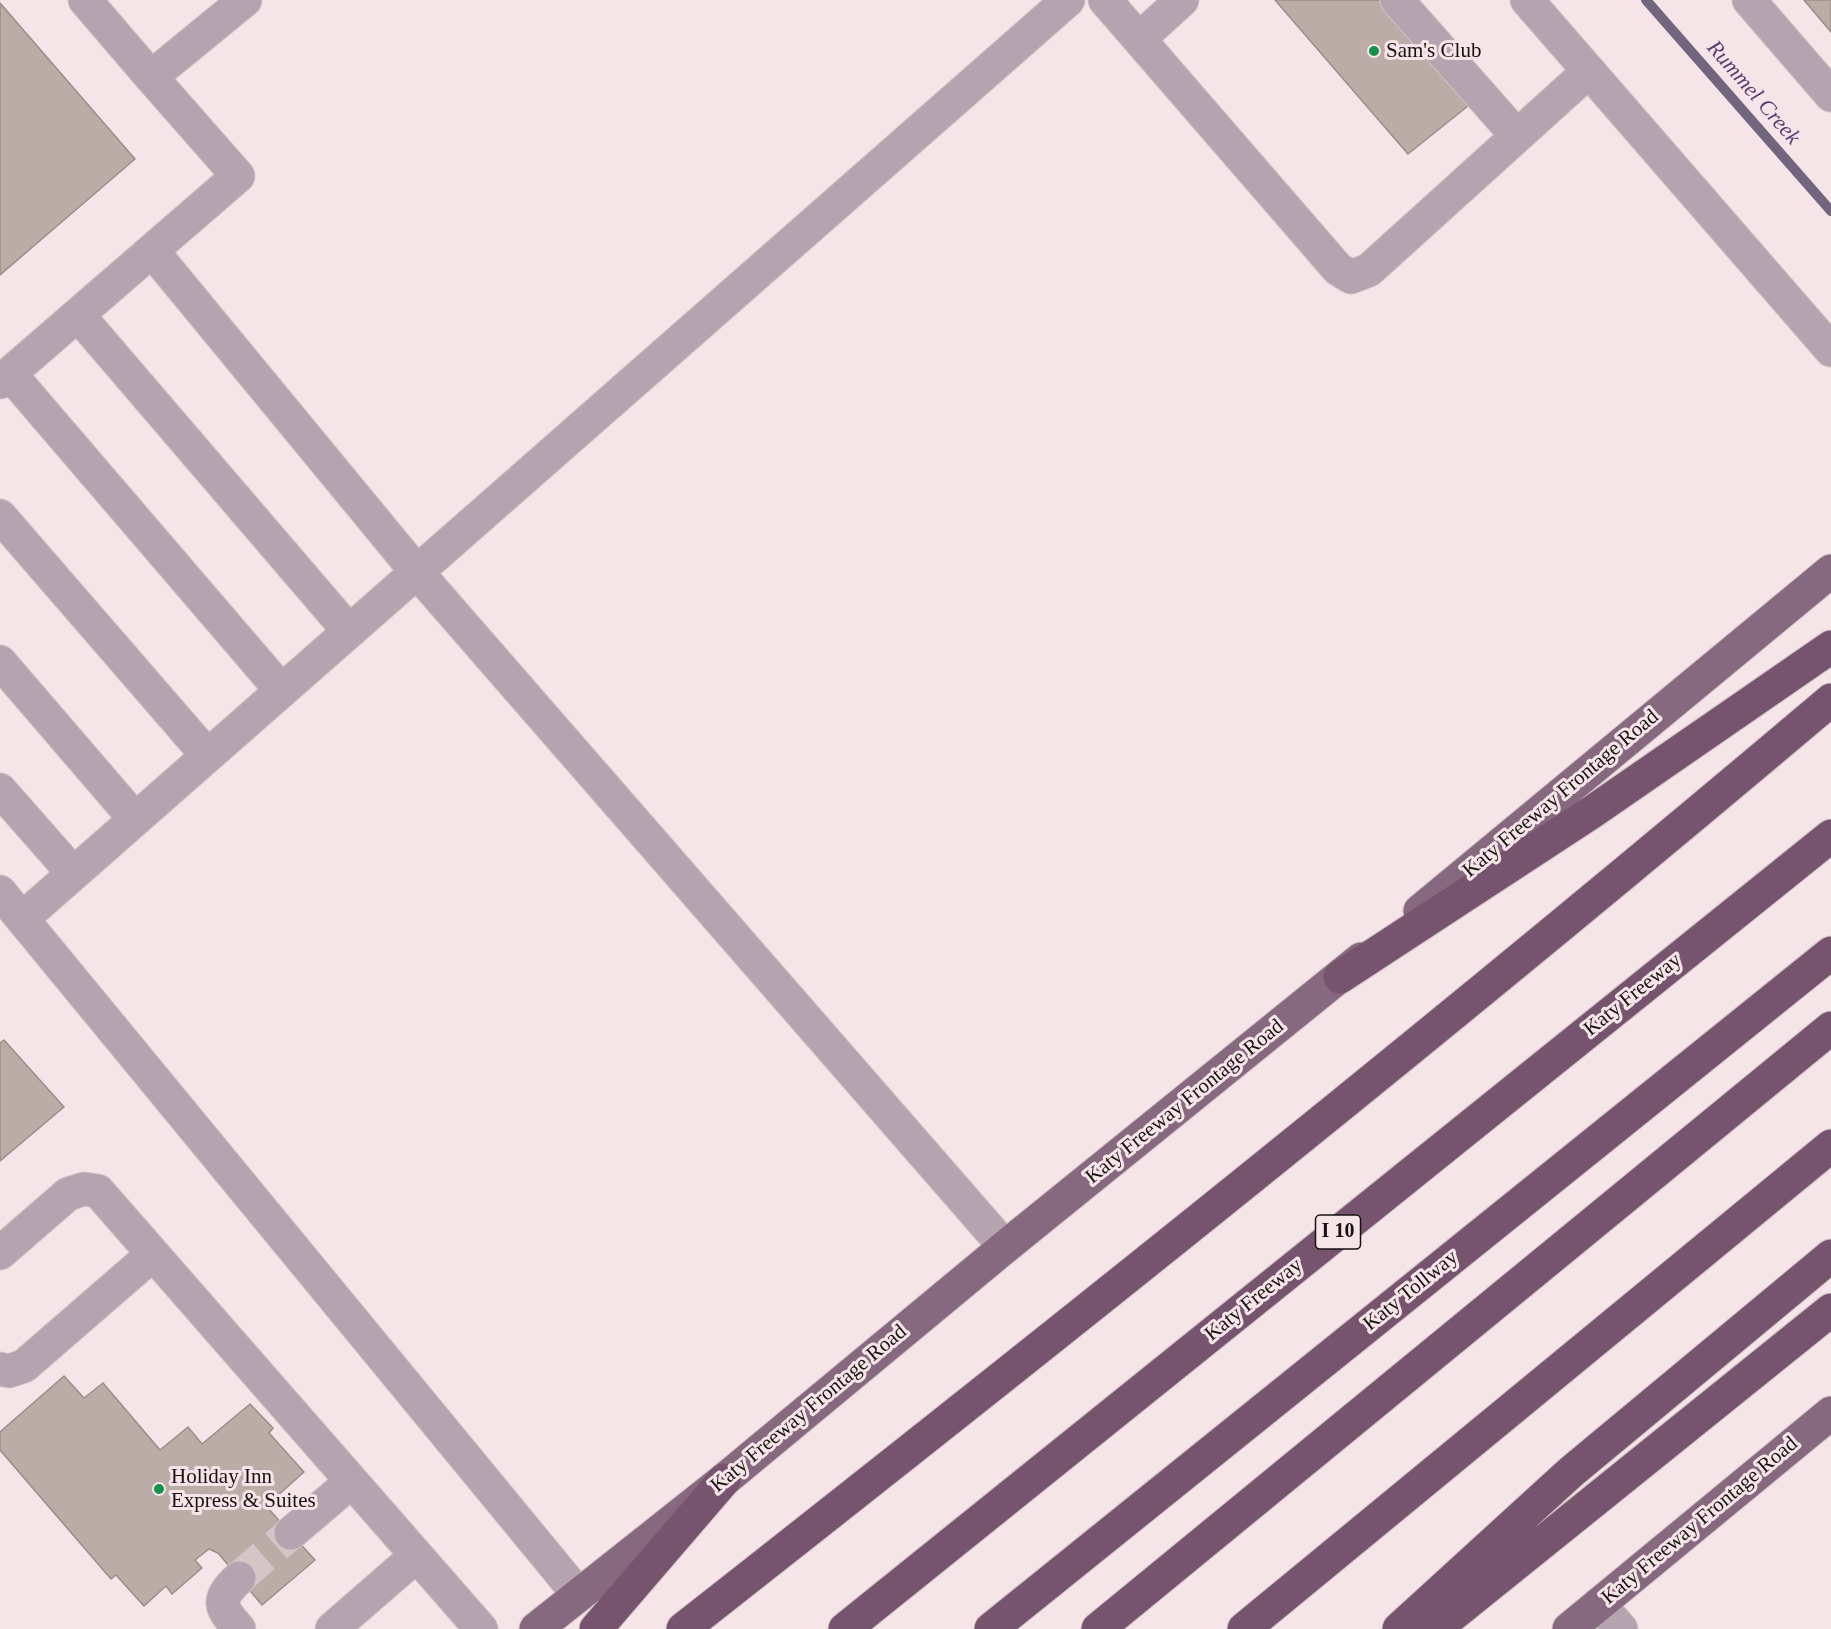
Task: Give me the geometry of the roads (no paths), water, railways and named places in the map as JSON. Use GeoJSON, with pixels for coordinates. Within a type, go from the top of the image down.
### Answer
{"type":"FeatureCollection","features":[{"type":"Feature","properties":{"kind":"highway"},"geometry":{"type":"LineString","coordinates":[[1340,977],[1593,812],[1831,647]]}},
{"type":"Feature","properties":{"kind":"highway"},"geometry":{"type":"LineString","coordinates":[[682,1629],[1024,1361],[1367,1085],[1831,700]]}},
{"type":"Feature","properties":{"kind":"highway","name":"Katy Freeway"},"geometry":{"type":"LineString","coordinates":[[845,1629],[1831,836]]}},
{"type":"Feature","properties":{"kind":"highway","name":"Katy Tollway"},"geometry":{"type":"LineString","coordinates":[[991,1629],[1831,953]]}},
{"type":"Feature","properties":{"kind":"highway"},"geometry":{"type":"LineString","coordinates":[[1098,1629],[1831,1028]]}},
{"type":"Feature","properties":{"kind":"highway"},"geometry":{"type":"LineString","coordinates":[[1244,1629],[1831,1146]]}},
{"type":"Feature","properties":{"kind":"highway"},"geometry":{"type":"LineString","coordinates":[[1435,1629],[1571,1472],[1831,1256]]}},
{"type":"Feature","properties":{"kind":"highway"},"geometry":{"type":"LineString","coordinates":[[1399,1629],[1480,1576],[1831,1310]]}},
{"type":"Feature","properties":{"kind":"highway"},"geometry":{"type":"LineString","coordinates":[[596,1629],[724,1480]]}},
{"type":"Feature","properties":{"kind":"main road","name":"Katy Freeway Frontage Road"},"geometry":{"type":"LineString","coordinates":[[536,1629],[724,1480],[1005,1247],[1340,977],[1831,571]]}},
{"type":"Feature","properties":{"kind":"main road","name":"Katy Freeway Frontage Road"},"geometry":{"type":"LineString","coordinates":[[1569,1629],[1831,1413]]}},
{"type":"Feature","properties":{"kind":"lane"},"geometry":{"type":"LineString","coordinates":[[85,0],[238,176],[5,378],[281,690]]}},
{"type":"Feature","properties":{"kind":"lane"},"geometry":{"type":"LineString","coordinates":[[151,78],[245,0]]}},
{"type":"Feature","properties":{"kind":"lane"},"geometry":{"type":"LineString","coordinates":[[23,918],[348,630],[1068,0]]}},
{"type":"Feature","properties":{"kind":"lane"},"geometry":{"type":"LineString","coordinates":[[1105,0],[1338,268],[1351,277],[1369,270],[1589,71]]}},
{"type":"Feature","properties":{"kind":"lane"},"geometry":{"type":"LineString","coordinates":[[1138,39],[1182,0]]}},
{"type":"Feature","properties":{"kind":"lane"},"geometry":{"type":"LineString","coordinates":[[1397,0],[1517,136]]}},
{"type":"Feature","properties":{"kind":"lane"},"geometry":{"type":"LineString","coordinates":[[1527,0],[1831,350]]}},
{"type":"Feature","properties":{"kind":"lane"},"geometry":{"type":"LineString","coordinates":[[1749,0],[1831,94]]}},
{"type":"Feature","properties":{"kind":"lane"},"geometry":{"type":"LineString","coordinates":[[153,252],[416,571],[1005,1247]]}},
{"type":"Feature","properties":{"kind":"lane"},"geometry":{"type":"LineString","coordinates":[[78,315],[348,630]]}},
{"type":"Feature","properties":{"kind":"lane"},"geometry":{"type":"LineString","coordinates":[[0,516],[207,755]]}},
{"type":"Feature","properties":{"kind":"lane"},"geometry":{"type":"LineString","coordinates":[[0,663],[135,819]]}},
{"type":"Feature","properties":{"kind":"lane"},"geometry":{"type":"LineString","coordinates":[[0,790],[73,873]]}},
{"type":"Feature","properties":{"kind":"lane"},"geometry":{"type":"LineString","coordinates":[[0,892],[578,1594]]}},
{"type":"Feature","properties":{"kind":"lane"},"geometry":{"type":"LineString","coordinates":[[0,1253],[68,1194],[84,1190],[98,1191],[480,1629]]}},
{"type":"Feature","properties":{"kind":"lane"},"geometry":{"type":"LineString","coordinates":[[0,1369],[9,1371],[24,1366],[152,1255]]}},
{"type":"Feature","properties":{"kind":"lane"},"geometry":{"type":"LineString","coordinates":[[291,1533],[351,1482]]}},
{"type":"Feature","properties":{"kind":"lane"},"geometry":{"type":"LineString","coordinates":[[332,1629],[416,1556]]}},
{"type":"Feature","properties":{"kind":"lane"},"geometry":{"type":"LineString","coordinates":[[239,1578],[224,1592],[222,1603],[225,1612],[239,1629]]}},
{"type":"Feature","properties":{"kind":"lane"},"geometry":{"type":"LineString","coordinates":[[1599,1604],[1621,1629]]}},
{"type":"Feature","properties":{"kind":"waterway","name":"Rummel Creek"},"geometry":{"type":"LineString","coordinates":[[1646,0],[1831,211]]}},
{"type":"Feature","properties":{"kind":"tunnel"},"geometry":{"type":"LineString","coordinates":[[239,1578],[291,1533]]}},
{"type":"Feature","properties":{"kind":"place","name":"Sam's Club"},"geometry":{"type":"Point","coordinates":[1374,51]}},
{"type":"Feature","properties":{"kind":"place","name":"Holiday Inn Express & Suites"},"geometry":{"type":"Point","coordinates":[159,1489]}}]}
